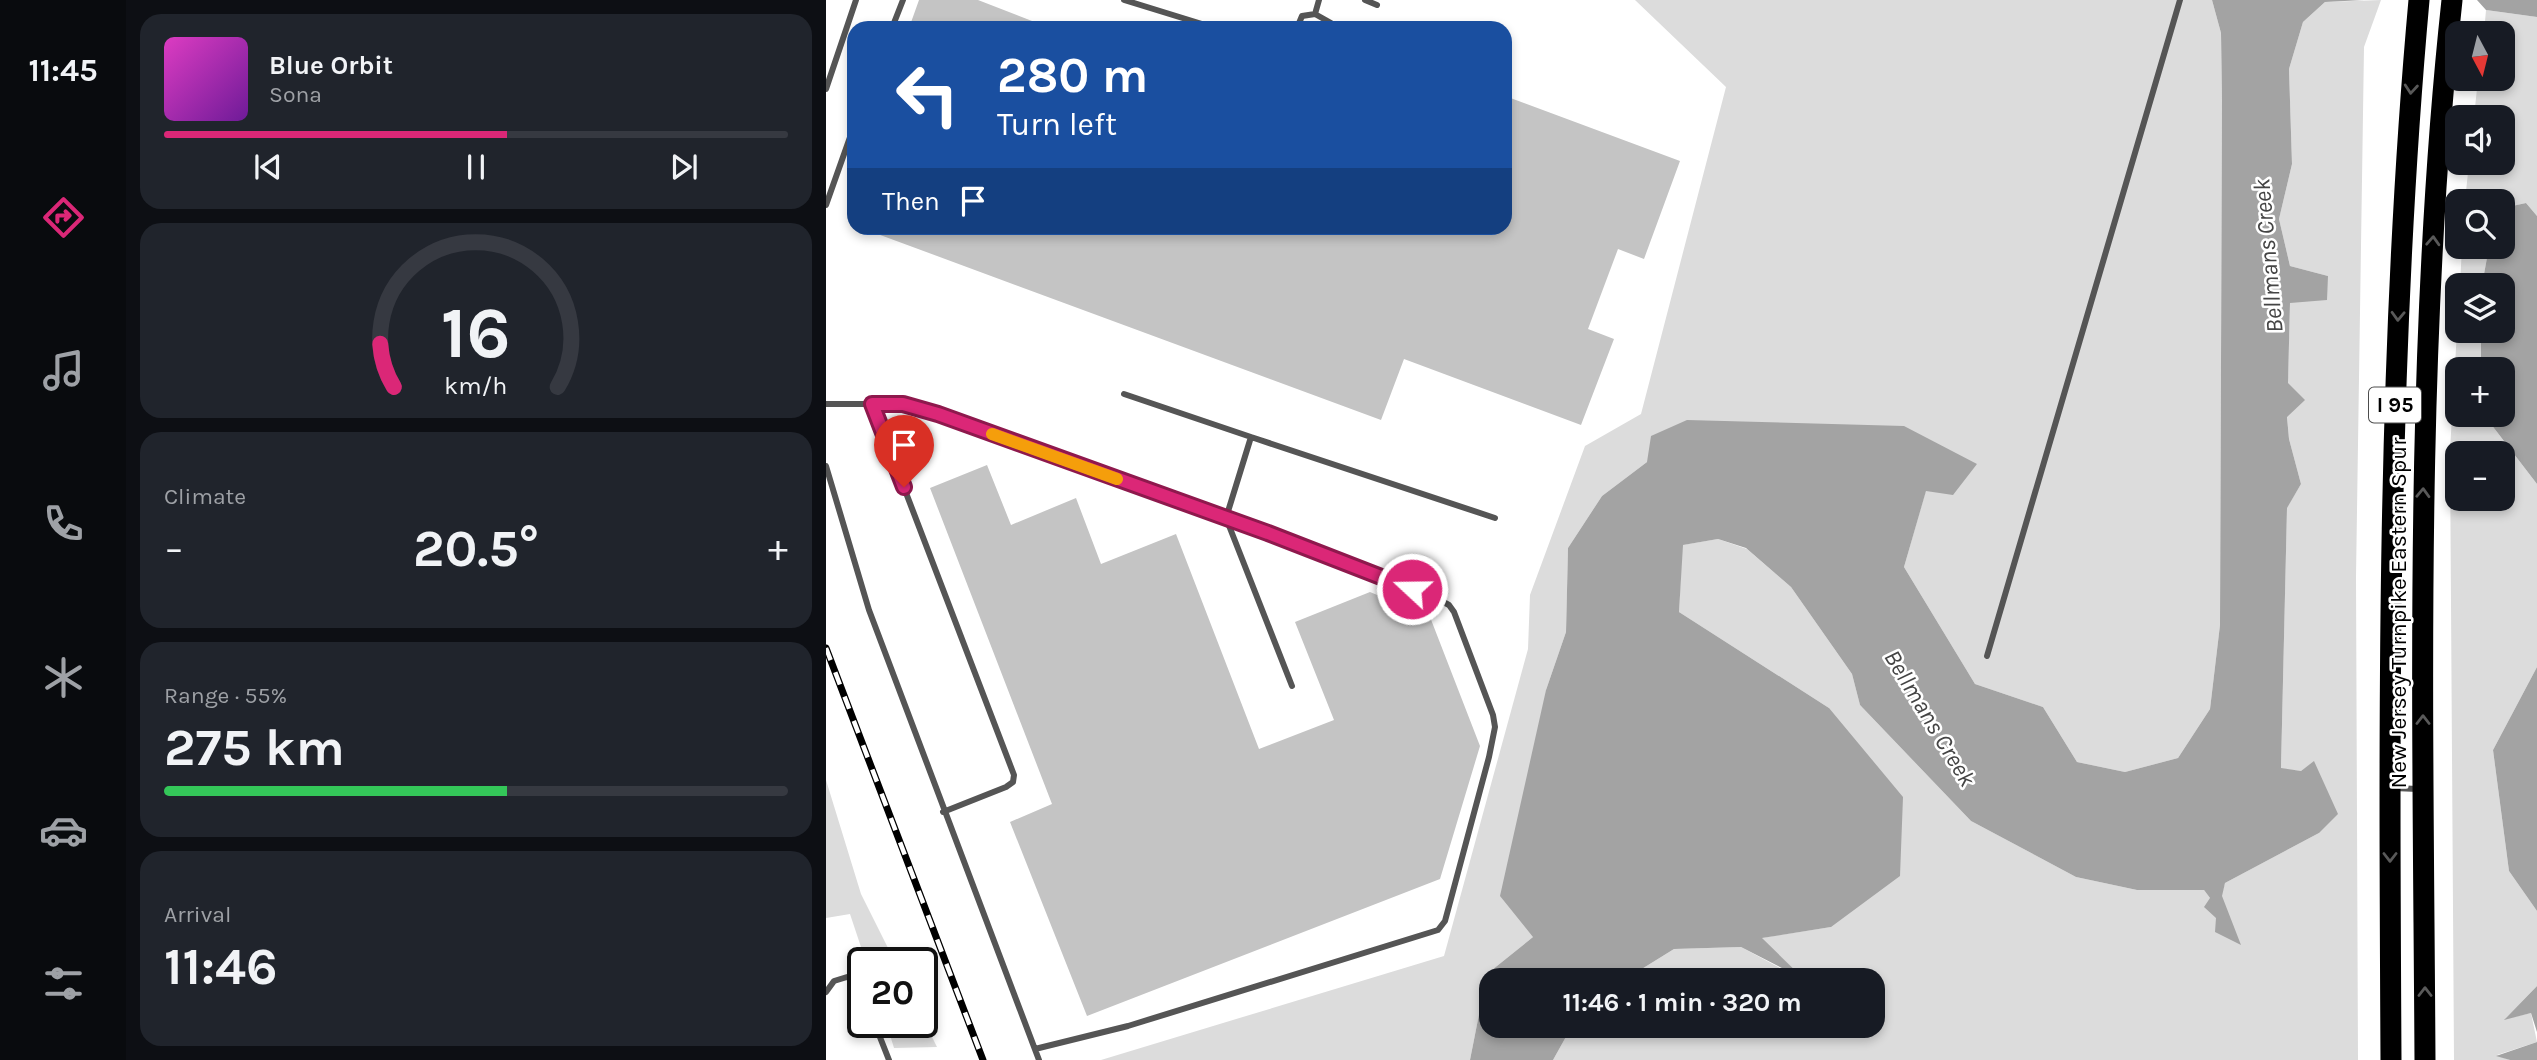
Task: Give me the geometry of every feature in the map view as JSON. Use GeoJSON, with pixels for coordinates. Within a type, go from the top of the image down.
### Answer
{"type":"FeatureCollection","features":[{"type":"Feature","properties":{"kind":"highway","name":"New Jersey Turnpike Eastern Spur"},"geometry":{"type":"LineString","coordinates":[[2425,1060],[2423,506],[2426,376],[2436,194],[2452,0]]}},
{"type":"Feature","properties":{"kind":"highway","name":"New Jersey Turnpike Eastern Spur"},"geometry":{"type":"LineString","coordinates":[[2391,1060],[2390,595],[2404,187],[2418,11]]}},
{"type":"Feature","properties":{"kind":"lane"},"geometry":{"type":"LineString","coordinates":[[849,21],[856,0]]}},
{"type":"Feature","properties":{"kind":"lane"},"geometry":{"type":"LineString","coordinates":[[895,21],[903,0]]}},
{"type":"Feature","properties":{"kind":"lane"},"geometry":{"type":"LineString","coordinates":[[1124,0],[1192,21]]}},
{"type":"Feature","properties":{"kind":"lane"},"geometry":{"type":"LineString","coordinates":[[1315,14],[1319,0]]}},
{"type":"Feature","properties":{"kind":"lane"},"geometry":{"type":"LineString","coordinates":[[1365,0],[1377,5]]}},
{"type":"Feature","properties":{"kind":"lane"},"geometry":{"type":"LineString","coordinates":[[1987,656],[2180,0]]}},
{"type":"Feature","properties":{"kind":"lane"},"geometry":{"type":"LineString","coordinates":[[1299,21],[1301,16],[1315,14],[1327,21]]}},
{"type":"Feature","properties":{"kind":"lane"},"geometry":{"type":"LineString","coordinates":[[826,89],[847,27]]}},
{"type":"Feature","properties":{"kind":"lane"},"geometry":{"type":"LineString","coordinates":[[826,205],[847,146]]}},
{"type":"Feature","properties":{"kind":"lane"},"geometry":{"type":"LineString","coordinates":[[1124,394],[1495,518]]}},
{"type":"Feature","properties":{"kind":"lane"},"geometry":{"type":"LineString","coordinates":[[826,404],[903,404],[938,414],[1226,518],[1436,598],[1449,605],[1454,612],[1495,727],[1445,921],[1438,930],[1128,1026],[1035,1049]]}},
{"type":"Feature","properties":{"kind":"lane"},"geometry":{"type":"LineString","coordinates":[[872,404],[1014,775],[1013,782],[1006,787],[943,812]]}},
{"type":"Feature","properties":{"kind":"lane"},"geometry":{"type":"LineString","coordinates":[[1251,437],[1226,518],[1292,686]]}},
{"type":"Feature","properties":{"kind":"lane"},"geometry":{"type":"LineString","coordinates":[[826,466],[869,610],[943,812],[1039,1060]]}},
{"type":"Feature","properties":{"kind":"lane"},"geometry":{"type":"LineString","coordinates":[[2389,788],[2424,789]]}},
{"type":"Feature","properties":{"kind":"lane"},"geometry":{"type":"LineString","coordinates":[[826,992],[834,981],[847,978]]}},
{"type":"Feature","properties":{"kind":"lane"},"geometry":{"type":"LineString","coordinates":[[880,1038],[889,1060]]}},
{"type":"Feature","properties":{"kind":"shaded area"},"geometry":{"type":"Polygon","coordinates":[[[1635,0],[2212,0],[2221,33],[2222,100],[2220,625],[2210,709],[2178,758],[2125,772],[2077,762],[2043,707],[1975,684],[1904,567],[1926,490],[1977,464],[1647,462],[1602,496],[1568,548],[1566,632],[1546,690],[1533,937],[1494,968],[1479,968],[1479,1014],[1470,1060],[1101,1060],[1444,956],[1528,649],[1530,595],[1585,446],[1641,414],[1726,87],[1635,0]]]}},
{"type":"Feature","properties":{"kind":"shaded area"},"geometry":{"type":"Polygon","coordinates":[[[2381,0],[2364,47],[2356,577],[2358,1060],[1553,1060],[1565,1038],[1885,1038],[1885,968],[1792,968],[1761,938],[1831,927],[1829,708],[1679,612],[1682,545],[1718,539],[1747,549],[1791,587],[1852,674],[1860,705],[1971,821],[2076,877],[2137,890],[2204,890],[2210,898],[2221,896],[2225,883],[2319,833],[2314,762],[2301,771],[2281,769],[2287,507],[2301,484],[2289,439],[2287,416],[2290,303],[2328,276],[2290,266],[2279,219],[2292,164],[2289,69],[2303,22],[2325,2],[2381,0]]]}},
{"type":"Feature","properties":{"kind":"shaded area"},"geometry":{"type":"Polygon","coordinates":[[[2486,10],[2537,17],[2537,216],[2526,203],[2515,205],[2515,189],[2466,189],[2468,175],[2515,175],[2515,105],[2475,105],[2477,91],[2515,91],[2515,21],[2485,21],[2486,10]]]}},
{"type":"Feature","properties":{"kind":"shaded area"},"geometry":{"type":"Polygon","coordinates":[[[2461,259],[2487,259],[2484,273],[2461,273],[2461,259]]]}},
{"type":"Feature","properties":{"kind":"shaded area"},"geometry":{"type":"Polygon","coordinates":[[[2456,343],[2481,343],[2481,357],[2455,357],[2456,343]]]}},
{"type":"Feature","properties":{"kind":"shaded area"},"geometry":{"type":"Polygon","coordinates":[[[2451,427],[2493,427],[2504,441],[2451,441],[2451,427]]]}},
{"type":"Feature","properties":{"kind":"shaded area"},"geometry":{"type":"Polygon","coordinates":[[[2515,455],[2537,484],[2537,667],[2493,750],[2509,871],[2537,911],[2537,986],[2505,1019],[2531,1013],[2537,1042],[2497,1055],[2510,1060],[2454,1060],[2450,511],[2515,511],[2515,455]]]}},
{"type":"Feature","properties":{"kind":"shaded area"},"geometry":{"type":"Polygon","coordinates":[[[826,780],[861,894],[888,947],[861,947],[850,914],[826,918],[826,780]]]}},
{"type":"Feature","properties":{"kind":"shaded area"},"geometry":{"type":"Polygon","coordinates":[[[1741,947],[1780,968],[1643,968],[1674,949],[1741,947]]]}},
{"type":"Feature","properties":{"kind":"shaded area"},"geometry":{"type":"Polygon","coordinates":[[[891,1038],[932,1038],[937,1047],[894,1048],[891,1038]]]}},
{"type":"Feature","properties":{"kind":"water","name":"Bellmans Creek"},"geometry":{"type":"Polygon","coordinates":[[[2212,0],[2364,0],[2325,2],[2303,22],[2289,69],[2292,164],[2279,219],[2290,266],[2328,276],[2327,300],[2290,303],[2288,383],[2305,400],[2287,417],[2289,439],[2301,484],[2287,508],[2281,768],[2301,771],[2314,761],[2338,814],[2319,833],[2225,883],[2222,896],[2241,945],[2215,932],[2216,918],[2204,907],[2210,898],[2204,890],[2137,890],[2076,877],[1971,821],[1860,705],[1852,674],[1791,587],[1746,548],[1718,539],[1683,545],[1679,612],[1829,708],[1903,797],[1900,876],[1831,927],[1762,938],[1793,968],[1782,968],[1741,947],[1674,949],[1643,968],[1494,968],[1533,937],[1500,896],[1546,690],[1566,632],[1568,548],[1602,496],[1647,462],[1651,436],[1687,420],[1904,426],[1977,464],[1953,495],[1926,491],[1904,567],[1975,684],[2043,707],[2077,762],[2125,772],[2178,758],[2210,709],[2220,625],[2221,33],[2212,0]]]}},
{"type":"Feature","properties":{"kind":"water"},"geometry":{"type":"Polygon","coordinates":[[[2477,0],[2537,0],[2537,17],[2486,10],[2477,0]]]}},
{"type":"Feature","properties":{"kind":"water"},"geometry":{"type":"Polygon","coordinates":[[[2526,203],[2537,216],[2537,484],[2515,455],[2515,441],[2504,441],[2493,427],[2515,427],[2515,357],[2481,357],[2481,343],[2515,343],[2515,273],[2484,273],[2487,259],[2515,259],[2515,205],[2526,203]]]}},
{"type":"Feature","properties":{"kind":"water"},"geometry":{"type":"Polygon","coordinates":[[[2537,667],[2537,911],[2509,871],[2493,750],[2537,667]]]}},
{"type":"Feature","properties":{"kind":"water"},"geometry":{"type":"Polygon","coordinates":[[[2537,986],[2537,1032],[2531,1013],[2504,1020],[2537,986]]]}},
{"type":"Feature","properties":{"kind":"water"},"geometry":{"type":"Polygon","coordinates":[[[1479,1014],[1479,1038],[1565,1038],[1553,1060],[1470,1060],[1479,1014]]]}},
{"type":"Feature","properties":{"kind":"water"},"geometry":{"type":"Polygon","coordinates":[[[2537,1042],[2537,1060],[2510,1060],[2496,1056],[2537,1042]]]}},
{"type":"Feature","properties":{"kind":"building"},"geometry":{"type":"Polygon","coordinates":[[[919,0],[978,0],[1032,21],[912,21],[919,0]]]}},
{"type":"Feature","properties":{"kind":"building"},"geometry":{"type":"Polygon","coordinates":[[[1512,99],[1680,161],[1644,259],[1618,249],[1588,329],[1614,339],[1581,425],[1404,359],[1381,420],[880,235],[1512,235],[1512,99]]]}},
{"type":"Feature","properties":{"kind":"building"},"geometry":{"type":"Polygon","coordinates":[[[987,465],[1011,525],[1076,498],[1101,564],[1176,534],[1259,749],[1334,720],[1295,622],[1370,592],[1430,617],[1480,746],[1440,879],[1087,1016],[1010,822],[1052,804],[930,488],[987,465]]]}},
{"type":"Feature","properties":{"kind":"railway"},"geometry":{"type":"LineString","coordinates":[[826,648],[983,1060]]}},
{"type":"Feature","properties":{"kind":"slow traffic"},"geometry":{"type":"LineString","coordinates":[[992,434],[1117,479]]}},
{"type":"Feature","properties":{"kind":"route"},"geometry":{"type":"LineString","coordinates":[[904,487],[872,404],[903,404],[938,414],[1268,533],[1412,589]]}}]}
